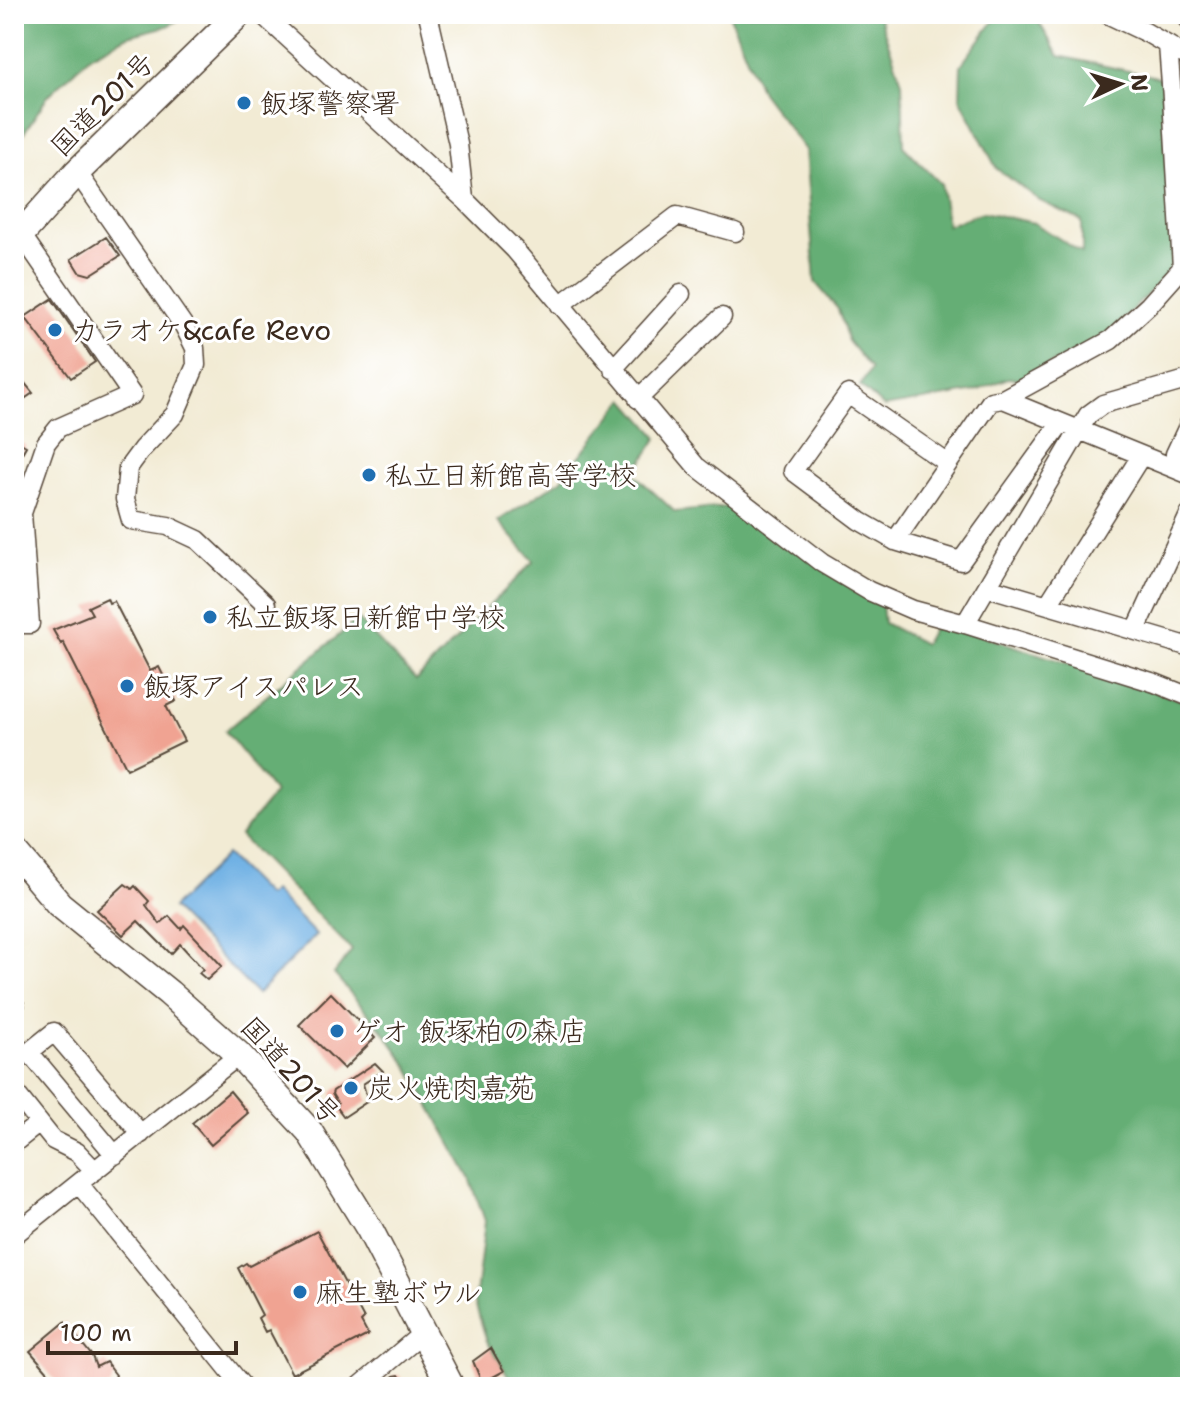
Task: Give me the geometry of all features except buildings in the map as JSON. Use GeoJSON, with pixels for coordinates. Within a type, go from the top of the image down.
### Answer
{"type":"FeatureCollection","features":[{"type":"Feature","properties":{"kind":"highway","name":"国道201号"},"geometry":{"type":"LineString","coordinates":[[18,238],[77,172],[239,14]]}},
{"type":"Feature","properties":{"kind":"highway","name":"国道201号"},"geometry":{"type":"LineString","coordinates":[[14,851],[59,904],[169,993],[239,1055],[309,1131],[370,1230],[451,1387]]}},
{"type":"Feature","properties":{"kind":"street"},"geometry":{"type":"LineString","coordinates":[[262,14],[464,199],[515,250],[696,466],[822,563],[869,591],[913,610],[1155,683],[1190,697]]}},
{"type":"Feature","properties":{"kind":"street"},"geometry":{"type":"LineString","coordinates":[[428,14],[458,144],[464,199]]}},
{"type":"Feature","properties":{"kind":"street"},"geometry":{"type":"LineString","coordinates":[[1107,14],[1190,58]]}},
{"type":"Feature","properties":{"kind":"street"},"geometry":{"type":"LineString","coordinates":[[1184,14],[1190,21]]}},
{"type":"Feature","properties":{"kind":"street"},"geometry":{"type":"LineString","coordinates":[[895,541],[991,401],[1003,399],[1111,340],[1183,274],[1181,98],[1168,45]]}},
{"type":"Feature","properties":{"kind":"street"},"geometry":{"type":"LineString","coordinates":[[77,172],[184,326],[195,348],[196,365],[175,414],[128,468],[125,499],[131,520],[168,526],[198,540],[266,604]]}},
{"type":"Feature","properties":{"kind":"street"},"geometry":{"type":"LineString","coordinates":[[560,305],[677,216],[735,232]]}},
{"type":"Feature","properties":{"kind":"street"},"geometry":{"type":"LineString","coordinates":[[14,624],[30,624],[18,510],[46,443],[58,428],[132,395],[18,238]]}},
{"type":"Feature","properties":{"kind":"street"},"geometry":{"type":"LineString","coordinates":[[613,369],[681,294]]}},
{"type":"Feature","properties":{"kind":"street"},"geometry":{"type":"LineString","coordinates":[[638,399],[722,317]]}},
{"type":"Feature","properties":{"kind":"street"},"geometry":{"type":"LineString","coordinates":[[947,463],[848,394],[793,471],[860,521],[895,541],[961,561],[1069,426],[1103,404],[1190,379]]}},
{"type":"Feature","properties":{"kind":"street"},"geometry":{"type":"LineString","coordinates":[[1003,399],[1190,475]]}},
{"type":"Feature","properties":{"kind":"street"},"geometry":{"type":"LineString","coordinates":[[1190,422],[1175,454],[1190,461]]}},
{"type":"Feature","properties":{"kind":"street"},"geometry":{"type":"LineString","coordinates":[[965,624],[1069,426]]}},
{"type":"Feature","properties":{"kind":"street"},"geometry":{"type":"LineString","coordinates":[[1048,604],[1141,456]]}},
{"type":"Feature","properties":{"kind":"street"},"geometry":{"type":"LineString","coordinates":[[1136,630],[1190,513]]}},
{"type":"Feature","properties":{"kind":"street"},"geometry":{"type":"LineString","coordinates":[[987,587],[1190,647]]}},
{"type":"Feature","properties":{"kind":"street"},"geometry":{"type":"LineString","coordinates":[[115,1155],[29,1052],[54,1032],[141,1134]]}},
{"type":"Feature","properties":{"kind":"street"},"geometry":{"type":"LineString","coordinates":[[14,1235],[239,1055]]}},
{"type":"Feature","properties":{"kind":"street"},"geometry":{"type":"LineString","coordinates":[[14,1091],[53,1140],[77,1152],[95,1171]]}},
{"type":"Feature","properties":{"kind":"street"},"geometry":{"type":"LineString","coordinates":[[14,1143],[38,1124]]}},
{"type":"Feature","properties":{"kind":"street"},"geometry":{"type":"LineString","coordinates":[[79,1184],[243,1387]]}},
{"type":"Feature","properties":{"kind":"street"},"geometry":{"type":"LineString","coordinates":[[359,1387],[423,1333]]}},
{"type":"Feature","properties":{"kind":"green space"},"geometry":{"type":"Polygon","coordinates":[[[14,14],[190,14],[167,26],[128,36],[91,55],[48,96],[20,139],[14,141],[14,14]]]}},
{"type":"Feature","properties":{"kind":"green space"},"geometry":{"type":"Polygon","coordinates":[[[729,14],[878,14],[902,82],[904,147],[941,184],[947,225],[983,212],[1034,223],[1082,253],[1082,221],[1040,201],[997,169],[960,98],[961,65],[999,14],[1034,14],[1059,56],[1162,78],[1174,266],[1111,333],[1022,379],[1008,378],[976,391],[884,407],[860,386],[871,369],[848,341],[838,309],[815,282],[805,150],[761,92],[729,14]]]}},
{"type":"Feature","properties":{"kind":"green space"},"geometry":{"type":"Polygon","coordinates":[[[625,399],[658,437],[634,474],[675,512],[737,506],[882,604],[884,623],[924,644],[937,621],[1190,703],[1190,1387],[515,1387],[487,1341],[475,1303],[485,1221],[470,1178],[408,1066],[384,1032],[334,974],[352,950],[240,836],[275,793],[225,731],[358,619],[416,680],[534,561],[498,521],[561,480],[625,399]]]}},
{"type":"Feature","properties":{"kind":"water"},"geometry":{"type":"Polygon","coordinates":[[[226,855],[267,896],[273,891],[316,935],[257,994],[172,908],[226,855]]]}},
{"type":"Feature","properties":{"kind":"place","name":"飯塚警察署"},"geometry":{"type":"Point","coordinates":[244,103]}},
{"type":"Feature","properties":{"kind":"place","name":"カラオケ&cafe Revo"},"geometry":{"type":"Point","coordinates":[55,330]}},
{"type":"Feature","properties":{"kind":"place","name":"私立日新館高等学校"},"geometry":{"type":"Point","coordinates":[369,475]}},
{"type":"Feature","properties":{"kind":"place","name":"私立飯塚日新館中学校"},"geometry":{"type":"Point","coordinates":[210,617]}},
{"type":"Feature","properties":{"kind":"place","name":"飯塚アイスパレス"},"geometry":{"type":"Point","coordinates":[127,686]}},
{"type":"Feature","properties":{"kind":"place","name":"ゲオ 飯塚柏の森店"},"geometry":{"type":"Point","coordinates":[337,1031]}},
{"type":"Feature","properties":{"kind":"place","name":"炭火焼肉嘉苑"},"geometry":{"type":"Point","coordinates":[351,1088]}},
{"type":"Feature","properties":{"kind":"place","name":"麻生塾ボウル"},"geometry":{"type":"Point","coordinates":[300,1292]}}]}
